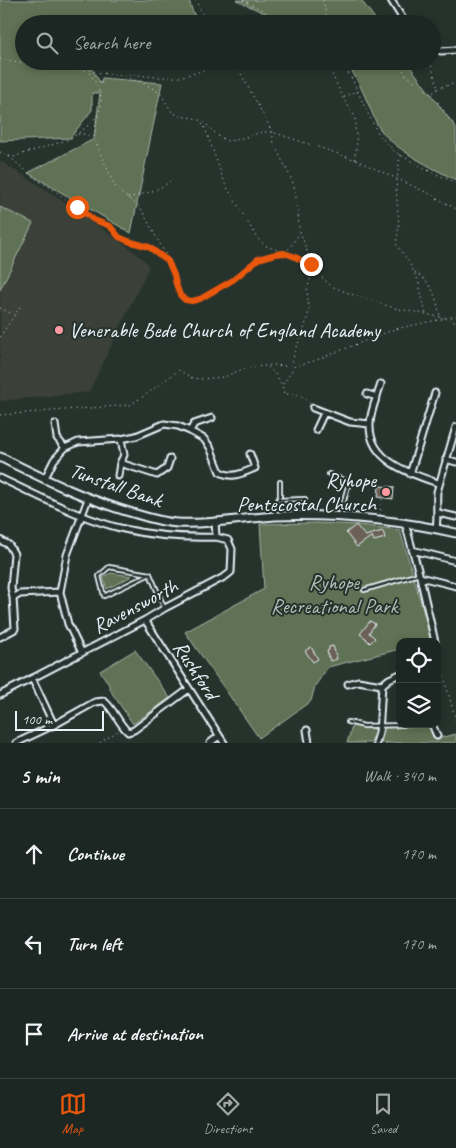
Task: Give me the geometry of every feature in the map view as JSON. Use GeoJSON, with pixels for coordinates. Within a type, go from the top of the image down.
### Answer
{"type":"FeatureCollection","features":[{"type":"Feature","properties":{"kind":"main road","name":"Tunstall Bank"},"geometry":{"type":"LineString","coordinates":[[0,457],[88,499],[124,511],[176,523],[215,522],[274,516],[339,517],[405,523],[456,534]]}},
{"type":"Feature","properties":{"kind":"street"},"geometry":{"type":"LineString","coordinates":[[391,0],[400,15]]}},
{"type":"Feature","properties":{"kind":"street"},"geometry":{"type":"LineString","coordinates":[[441,51],[456,50]]}},
{"type":"Feature","properties":{"kind":"street"},"geometry":{"type":"LineString","coordinates":[[381,384],[370,424],[372,439],[377,448],[386,459],[398,468],[438,483]]}},
{"type":"Feature","properties":{"kind":"street"},"geometry":{"type":"LineString","coordinates":[[410,474],[435,393]]}},
{"type":"Feature","properties":{"kind":"street"},"geometry":{"type":"LineString","coordinates":[[367,394],[377,397]]}},
{"type":"Feature","properties":{"kind":"street"},"geometry":{"type":"LineString","coordinates":[[424,401],[432,404]]}},
{"type":"Feature","properties":{"kind":"street"},"geometry":{"type":"LineString","coordinates":[[313,408],[350,422],[370,424]]}},
{"type":"Feature","properties":{"kind":"street"},"geometry":{"type":"LineString","coordinates":[[316,430],[324,412]]}},
{"type":"Feature","properties":{"kind":"street"},"geometry":{"type":"LineString","coordinates":[[190,431],[194,424],[212,418]]}},
{"type":"Feature","properties":{"kind":"street"},"geometry":{"type":"LineString","coordinates":[[54,424],[57,438],[65,448]]}},
{"type":"Feature","properties":{"kind":"street"},"geometry":{"type":"LineString","coordinates":[[45,478],[54,460],[65,448],[78,442],[136,436],[164,424],[178,426],[204,440],[210,447],[220,472],[227,476],[234,476],[255,468],[250,454]]}},
{"type":"Feature","properties":{"kind":"street"},"geometry":{"type":"LineString","coordinates":[[436,529],[438,483],[456,426]]}},
{"type":"Feature","properties":{"kind":"street"},"geometry":{"type":"LineString","coordinates":[[118,476],[120,463],[124,455],[122,438]]}},
{"type":"Feature","properties":{"kind":"street"},"geometry":{"type":"LineString","coordinates":[[120,463],[158,475],[167,468],[170,459]]}},
{"type":"Feature","properties":{"kind":"street"},"geometry":{"type":"LineString","coordinates":[[446,459],[456,462]]}},
{"type":"Feature","properties":{"kind":"street"},"geometry":{"type":"LineString","coordinates":[[0,478],[82,516],[125,530],[188,538],[216,537],[215,522]]}},
{"type":"Feature","properties":{"kind":"street"},"geometry":{"type":"LineString","coordinates":[[82,653],[68,624],[60,592],[67,555],[88,499]]}},
{"type":"Feature","properties":{"kind":"street"},"geometry":{"type":"LineString","coordinates":[[438,513],[456,517]]}},
{"type":"Feature","properties":{"kind":"street"},"geometry":{"type":"LineString","coordinates":[[405,523],[434,638]]}},
{"type":"Feature","properties":{"kind":"street","name":"Ravensworth"},"geometry":{"type":"LineString","coordinates":[[0,695],[146,620],[226,576],[230,572],[232,549],[228,540],[216,537]]}},
{"type":"Feature","properties":{"kind":"street"},"geometry":{"type":"LineString","coordinates":[[0,540],[9,545],[14,554],[11,588],[14,629],[0,637]]}},
{"type":"Feature","properties":{"kind":"street"},"geometry":{"type":"LineString","coordinates":[[412,550],[456,562]]}},
{"type":"Feature","properties":{"kind":"street"},"geometry":{"type":"LineString","coordinates":[[419,576],[456,586]]}},
{"type":"Feature","properties":{"kind":"street"},"geometry":{"type":"LineString","coordinates":[[13,598],[20,594],[60,592]]}},
{"type":"Feature","properties":{"kind":"street","name":"Rushford"},"geometry":{"type":"LineString","coordinates":[[146,620],[224,743]]}},
{"type":"Feature","properties":{"kind":"street"},"geometry":{"type":"LineString","coordinates":[[376,743],[380,733],[382,685],[396,676]]}},
{"type":"Feature","properties":{"kind":"street"},"geometry":{"type":"LineString","coordinates":[[32,678],[54,724]]}},
{"type":"Feature","properties":{"kind":"street"},"geometry":{"type":"LineString","coordinates":[[348,684],[358,682],[382,685]]}},
{"type":"Feature","properties":{"kind":"street"},"geometry":{"type":"LineString","coordinates":[[16,743],[95,702],[104,701],[128,732],[134,730],[189,690]]}},
{"type":"Feature","properties":{"kind":"street"},"geometry":{"type":"LineString","coordinates":[[434,728],[437,736]]}},
{"type":"Feature","properties":{"kind":"street"},"geometry":{"type":"LineString","coordinates":[[307,730],[309,743]]}},
{"type":"Feature","properties":{"kind":"street"},"geometry":{"type":"LineString","coordinates":[[210,743],[219,736]]}},
{"type":"Feature","properties":{"kind":"lane"},"geometry":{"type":"LineString","coordinates":[[329,474],[348,481],[349,484],[339,517]]}},
{"type":"Feature","properties":{"kind":"lane"},"geometry":{"type":"LineString","coordinates":[[274,516],[276,504],[280,496],[280,482]]}},
{"type":"Feature","properties":{"kind":"lane"},"geometry":{"type":"LineString","coordinates":[[278,500],[305,499]]}},
{"type":"Feature","properties":{"kind":"lane"},"geometry":{"type":"LineString","coordinates":[[110,567],[150,574],[104,596],[99,576],[110,567]]}},
{"type":"Feature","properties":{"kind":"lane"},"geometry":{"type":"LineString","coordinates":[[150,574],[165,608]]}},
{"type":"Feature","properties":{"kind":"lane"},"geometry":{"type":"LineString","coordinates":[[364,590],[419,576]]}},
{"type":"Feature","properties":{"kind":"lane"},"geometry":{"type":"LineString","coordinates":[[348,722],[364,726],[396,725]]}},
{"type":"Feature","properties":{"kind":"path"},"geometry":{"type":"LineString","coordinates":[[195,0],[203,15]]}},
{"type":"Feature","properties":{"kind":"path"},"geometry":{"type":"LineString","coordinates":[[243,0],[271,15]]}},
{"type":"Feature","properties":{"kind":"path"},"geometry":{"type":"LineString","coordinates":[[323,0],[326,15]]}},
{"type":"Feature","properties":{"kind":"path"},"geometry":{"type":"LineString","coordinates":[[0,60],[15,62]]}},
{"type":"Feature","properties":{"kind":"path"},"geometry":{"type":"LineString","coordinates":[[82,70],[120,75],[179,77],[204,70]]}},
{"type":"Feature","properties":{"kind":"path"},"geometry":{"type":"LineString","coordinates":[[239,70],[272,132],[274,144],[292,180],[300,232],[308,252],[311,267],[311,277],[307,290],[309,310],[307,320],[302,338],[296,348],[292,367],[282,385]]}},
{"type":"Feature","properties":{"kind":"path"},"geometry":{"type":"LineString","coordinates":[[330,70],[343,98],[354,115],[357,146],[354,154],[356,160]]}},
{"type":"Feature","properties":{"kind":"path"},"geometry":{"type":"LineString","coordinates":[[346,70],[379,134],[395,152],[425,169],[456,183]]}},
{"type":"Feature","properties":{"kind":"path"},"geometry":{"type":"LineString","coordinates":[[403,70],[405,74],[431,94],[456,125]]}},
{"type":"Feature","properties":{"kind":"path"},"geometry":{"type":"LineString","coordinates":[[433,70],[438,88]]}},
{"type":"Feature","properties":{"kind":"path"},"geometry":{"type":"LineString","coordinates":[[88,71],[100,93],[101,101],[94,139],[115,186],[121,193],[140,207],[168,257],[180,295],[185,300],[200,299],[227,284],[258,259],[288,251],[300,232]]}},
{"type":"Feature","properties":{"kind":"path"},"geometry":{"type":"LineString","coordinates":[[120,75],[146,84],[160,93],[172,112],[179,116],[194,118],[204,122],[217,135],[227,141],[262,132],[272,132],[356,160],[430,194],[456,209]]}},
{"type":"Feature","properties":{"kind":"path"},"geometry":{"type":"LineString","coordinates":[[431,94],[438,88],[456,82]]}},
{"type":"Feature","properties":{"kind":"path"},"geometry":{"type":"LineString","coordinates":[[343,98],[350,93],[358,92]]}},
{"type":"Feature","properties":{"kind":"path"},"geometry":{"type":"LineString","coordinates":[[8,156],[14,157],[70,138],[98,116]]}},
{"type":"Feature","properties":{"kind":"path"},"geometry":{"type":"LineString","coordinates":[[200,121],[205,128],[225,184],[257,238],[266,246],[301,260],[331,286],[394,308],[456,322]]}},
{"type":"Feature","properties":{"kind":"path"},"geometry":{"type":"LineString","coordinates":[[77,134],[84,134],[94,139]]}},
{"type":"Feature","properties":{"kind":"path"},"geometry":{"type":"LineString","coordinates":[[0,152],[94,220],[110,226],[119,237],[149,247],[168,261]]}},
{"type":"Feature","properties":{"kind":"path"},"geometry":{"type":"LineString","coordinates":[[400,155],[396,189],[399,225],[396,244],[409,262],[418,280],[426,314]]}},
{"type":"Feature","properties":{"kind":"path"},"geometry":{"type":"LineString","coordinates":[[127,198],[152,191],[170,181]]}},
{"type":"Feature","properties":{"kind":"path"},"geometry":{"type":"LineString","coordinates":[[414,271],[424,278],[431,287],[438,305],[440,318]]}},
{"type":"Feature","properties":{"kind":"path"},"geometry":{"type":"LineString","coordinates":[[0,337],[20,307]]}},
{"type":"Feature","properties":{"kind":"path"},"geometry":{"type":"LineString","coordinates":[[0,308],[14,315]]}},
{"type":"Feature","properties":{"kind":"path"},"geometry":{"type":"LineString","coordinates":[[0,415],[130,405],[179,370],[192,378],[200,379],[224,377],[254,366],[292,367],[314,361],[396,329],[456,316]]}},
{"type":"Feature","properties":{"kind":"path"},"geometry":{"type":"LineString","coordinates":[[267,366],[276,374],[284,394],[298,394],[306,399],[313,408]]}},
{"type":"Feature","properties":{"kind":"path"},"geometry":{"type":"LineString","coordinates":[[380,520],[382,498]]}},
{"type":"Feature","properties":{"kind":"path"},"geometry":{"type":"LineString","coordinates":[[441,667],[456,721]]}},
{"type":"Feature","properties":{"kind":"path"},"geometry":{"type":"LineString","coordinates":[[100,743],[123,727]]}},
{"type":"Feature","properties":{"kind":"shaded area","name":"Venerable Bede Church of England Academy"},"geometry":{"type":"Polygon","coordinates":[[[0,161],[48,191],[128,247],[145,261],[149,267],[89,392],[0,401],[0,161]]]}},
{"type":"Feature","properties":{"kind":"green space"},"geometry":{"type":"Polygon","coordinates":[[[0,0],[189,0],[194,15],[15,15],[15,70],[92,70],[101,84],[102,78],[162,83],[131,233],[28,173],[94,139],[100,93],[92,93],[92,110],[70,138],[0,141],[0,0]]]}},
{"type":"Feature","properties":{"kind":"green space"},"geometry":{"type":"Polygon","coordinates":[[[236,0],[361,0],[372,15],[268,15],[236,0]]]}},
{"type":"Feature","properties":{"kind":"green space"},"geometry":{"type":"Polygon","coordinates":[[[351,70],[413,70],[456,128],[456,180],[415,158],[394,144],[386,136],[377,124],[351,70]]]}},
{"type":"Feature","properties":{"kind":"green space"},"geometry":{"type":"Polygon","coordinates":[[[0,207],[33,223],[0,290],[0,207]]]}},
{"type":"Feature","properties":{"kind":"green space","name":"Ryhope Recreational Park"},"geometry":{"type":"Polygon","coordinates":[[[316,523],[359,525],[400,530],[431,638],[396,638],[396,650],[328,667],[315,686],[311,701],[259,738],[185,632],[264,589],[260,524],[316,523]]]}},
{"type":"Feature","properties":{"kind":"green space"},"geometry":{"type":"Polygon","coordinates":[[[111,573],[132,576],[107,589],[103,577],[111,573]]]}},
{"type":"Feature","properties":{"kind":"green space"},"geometry":{"type":"Polygon","coordinates":[[[135,650],[170,698],[133,724],[100,671],[135,650]]]}},
{"type":"Feature","properties":{"kind":"green space"},"geometry":{"type":"Polygon","coordinates":[[[352,726],[375,727],[371,743],[347,743],[352,726]]]}},
{"type":"Feature","properties":{"kind":"green space"},"geometry":{"type":"Polygon","coordinates":[[[385,727],[430,728],[435,739],[456,734],[456,743],[381,743],[385,727]]]}},
{"type":"Feature","properties":{"kind":"building","name":"Ryhope Pentecostal Church"},"geometry":{"type":"Polygon","coordinates":[[[379,486],[394,487],[393,499],[378,497],[379,486]]]}},
{"type":"Feature","properties":{"kind":"building"},"geometry":{"type":"Polygon","coordinates":[[[356,525],[365,536],[383,531],[385,538],[374,541],[372,536],[357,547],[346,533],[356,525]]]}},
{"type":"Feature","properties":{"kind":"building"},"geometry":{"type":"Polygon","coordinates":[[[370,621],[375,624],[369,633],[375,638],[370,643],[360,634],[370,621]]]}},
{"type":"Feature","properties":{"kind":"building"},"geometry":{"type":"Polygon","coordinates":[[[333,646],[337,659],[330,661],[327,651],[329,647],[333,646]]]}},
{"type":"Feature","properties":{"kind":"building"},"geometry":{"type":"Polygon","coordinates":[[[311,647],[318,659],[313,662],[305,651],[311,647]]]}},
{"type":"Feature","properties":{"kind":"place","name":"Venerable Bede Church of England Academy"},"geometry":{"type":"Point","coordinates":[59,330]}},
{"type":"Feature","properties":{"kind":"place","name":"Ryhope Pentecostal Church"},"geometry":{"type":"Point","coordinates":[386,492]}},
{"type":"Feature","properties":{"kind":"route"},"geometry":{"type":"LineString","coordinates":[[77,207],[94,220],[110,226],[119,237],[149,247],[168,261],[180,295],[185,300],[200,299],[222,287],[258,259],[284,253],[301,260],[311,267],[311,264]]}}]}
